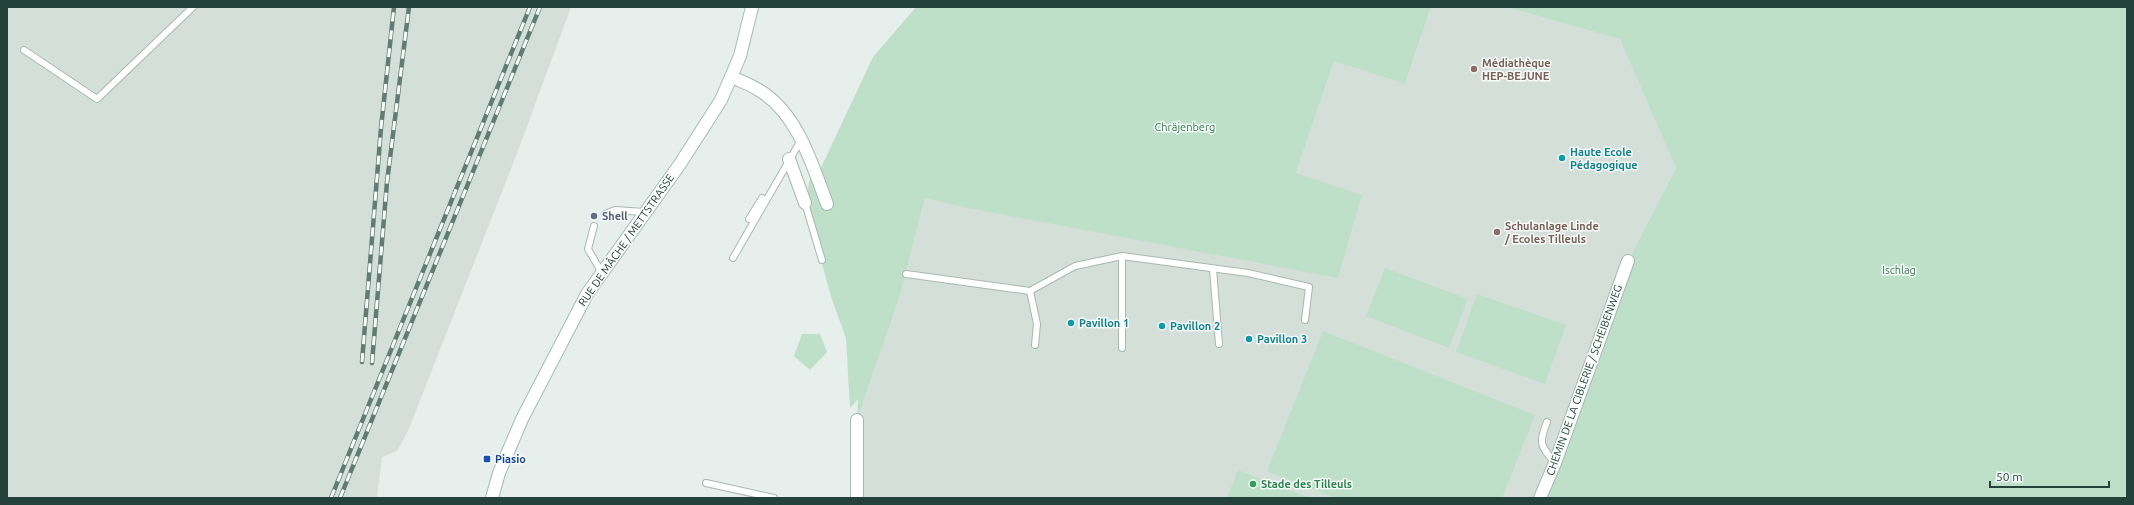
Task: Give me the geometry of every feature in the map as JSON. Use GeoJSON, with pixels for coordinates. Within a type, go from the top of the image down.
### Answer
{"type":"FeatureCollection","features":[{"type":"Feature","properties":{"kind":"main road","name":"RUE DE MÂCHE / METTSTRASSE"},"geometry":{"type":"LineString","coordinates":[[492,498],[499,472],[522,419],[587,294],[706,124],[732,78],[743,45],[752,7]]}},
{"type":"Feature","properties":{"kind":"main road"},"geometry":{"type":"LineString","coordinates":[[732,78],[758,89],[775,104],[791,122],[802,139],[828,204]]}},
{"type":"Feature","properties":{"kind":"main road"},"geometry":{"type":"LineString","coordinates":[[789,159],[805,203]]}},
{"type":"Feature","properties":{"kind":"main road","name":"CHEMIN DE LA CIBLERIE / SCHEIBENWEG"},"geometry":{"type":"LineString","coordinates":[[1540,498],[1555,463],[1628,262]]}},
{"type":"Feature","properties":{"kind":"main road"},"geometry":{"type":"LineString","coordinates":[[857,498],[858,420]]}},
{"type":"Feature","properties":{"kind":"lane"},"geometry":{"type":"LineString","coordinates":[[24,50],[97,99],[193,7]]}},
{"type":"Feature","properties":{"kind":"lane"},"geometry":{"type":"LineString","coordinates":[[749,219],[802,139]]}},
{"type":"Feature","properties":{"kind":"lane"},"geometry":{"type":"LineString","coordinates":[[733,258],[789,159]]}},
{"type":"Feature","properties":{"kind":"lane"},"geometry":{"type":"LineString","coordinates":[[805,203],[822,260]]}},
{"type":"Feature","properties":{"kind":"lane"},"geometry":{"type":"LineString","coordinates":[[605,214],[614,210],[644,212]]}},
{"type":"Feature","properties":{"kind":"lane"},"geometry":{"type":"LineString","coordinates":[[594,226],[588,249],[602,273]]}},
{"type":"Feature","properties":{"kind":"lane"},"geometry":{"type":"LineString","coordinates":[[1122,256],[1122,348]]}},
{"type":"Feature","properties":{"kind":"lane"},"geometry":{"type":"LineString","coordinates":[[906,274],[1030,291],[1075,266],[1122,256],[1248,273],[1309,287],[1305,320]]}},
{"type":"Feature","properties":{"kind":"lane"},"geometry":{"type":"LineString","coordinates":[[1213,269],[1219,344]]}},
{"type":"Feature","properties":{"kind":"lane"},"geometry":{"type":"LineString","coordinates":[[1030,291],[1037,324],[1035,345]]}},
{"type":"Feature","properties":{"kind":"lane"},"geometry":{"type":"LineString","coordinates":[[1547,422],[1541,436],[1541,444],[1555,463]]}},
{"type":"Feature","properties":{"kind":"lane"},"geometry":{"type":"LineString","coordinates":[[706,483],[774,498]]}},
{"type":"Feature","properties":{"kind":"shaded area"},"geometry":{"type":"Polygon","coordinates":[[[7,7],[571,7],[516,156],[408,431],[397,451],[382,457],[377,498],[7,498],[7,7]]]}},
{"type":"Feature","properties":{"kind":"shaded area","name":"Schulanlage Linde / Ecoles Tilleuls"},"geometry":{"type":"Polygon","coordinates":[[[1431,7],[1506,7],[1621,39],[1676,168],[1628,261],[1540,498],[857,498],[857,420],[900,296],[925,198],[963,207],[1296,173],[1334,60],[1405,84],[1431,7]]]}},
{"type":"Feature","properties":{"kind":"green space","name":"Chräjenberg"},"geometry":{"type":"Polygon","coordinates":[[[916,7],[1431,7],[1405,84],[1334,61],[1296,173],[1362,195],[1338,278],[963,207],[925,198],[900,296],[857,420],[858,399],[850,408],[846,338],[832,300],[805,203],[810,179],[817,176],[873,57],[916,7]]]}},
{"type":"Feature","properties":{"kind":"green space","name":"Ischlag"},"geometry":{"type":"Polygon","coordinates":[[[1506,7],[2127,7],[2127,498],[1540,498],[1628,261],[1676,168],[1620,39],[1506,7]]]}},
{"type":"Feature","properties":{"kind":"green space"},"geometry":{"type":"Polygon","coordinates":[[[1385,268],[1468,299],[1449,348],[1366,316],[1385,268]]]}},
{"type":"Feature","properties":{"kind":"green space"},"geometry":{"type":"Polygon","coordinates":[[[1477,294],[1566,325],[1545,384],[1456,352],[1477,294]]]}},
{"type":"Feature","properties":{"kind":"green space"},"geometry":{"type":"Polygon","coordinates":[[[1323,331],[1535,415],[1502,498],[1336,498],[1267,471],[1323,331]]]}},
{"type":"Feature","properties":{"kind":"green space"},"geometry":{"type":"Polygon","coordinates":[[[802,334],[820,334],[827,352],[810,370],[794,356],[802,334]]]}},
{"type":"Feature","properties":{"kind":"green space","name":"Stade des Tilleuls"},"geometry":{"type":"Polygon","coordinates":[[[1238,470],[1310,498],[1227,498],[1238,470]]]}},
{"type":"Feature","properties":{"kind":"railway"},"geometry":{"type":"LineString","coordinates":[[362,362],[381,128],[394,7]]}},
{"type":"Feature","properties":{"kind":"railway"},"geometry":{"type":"LineString","coordinates":[[372,363],[387,182],[409,7]]}},
{"type":"Feature","properties":{"kind":"railway"},"geometry":{"type":"LineString","coordinates":[[331,498],[530,7]]}},
{"type":"Feature","properties":{"kind":"railway"},"geometry":{"type":"LineString","coordinates":[[340,498],[540,7]]}},
{"type":"Feature","properties":{"kind":"place","name":"Médiathèque HEP-BEJUNE"},"geometry":{"type":"Point","coordinates":[1474,69]}},
{"type":"Feature","properties":{"kind":"place","name":"Haute Ecole Pédagogique"},"geometry":{"type":"Point","coordinates":[1562,158]}},
{"type":"Feature","properties":{"kind":"place","name":"Shell"},"geometry":{"type":"Point","coordinates":[594,216]}},
{"type":"Feature","properties":{"kind":"place","name":"Schulanlage Linde / Ecoles Tilleuls"},"geometry":{"type":"Point","coordinates":[1497,232]}},
{"type":"Feature","properties":{"kind":"place","name":"Pavillon 1"},"geometry":{"type":"Point","coordinates":[1071,323]}},
{"type":"Feature","properties":{"kind":"place","name":"Pavillon 2"},"geometry":{"type":"Point","coordinates":[1162,326]}},
{"type":"Feature","properties":{"kind":"place","name":"Pavillon 3"},"geometry":{"type":"Point","coordinates":[1249,339]}},
{"type":"Feature","properties":{"kind":"place","name":"Piasio"},"geometry":{"type":"Point","coordinates":[487,459]}},
{"type":"Feature","properties":{"kind":"place","name":"Stade des Tilleuls"},"geometry":{"type":"Point","coordinates":[1253,484]}}]}
